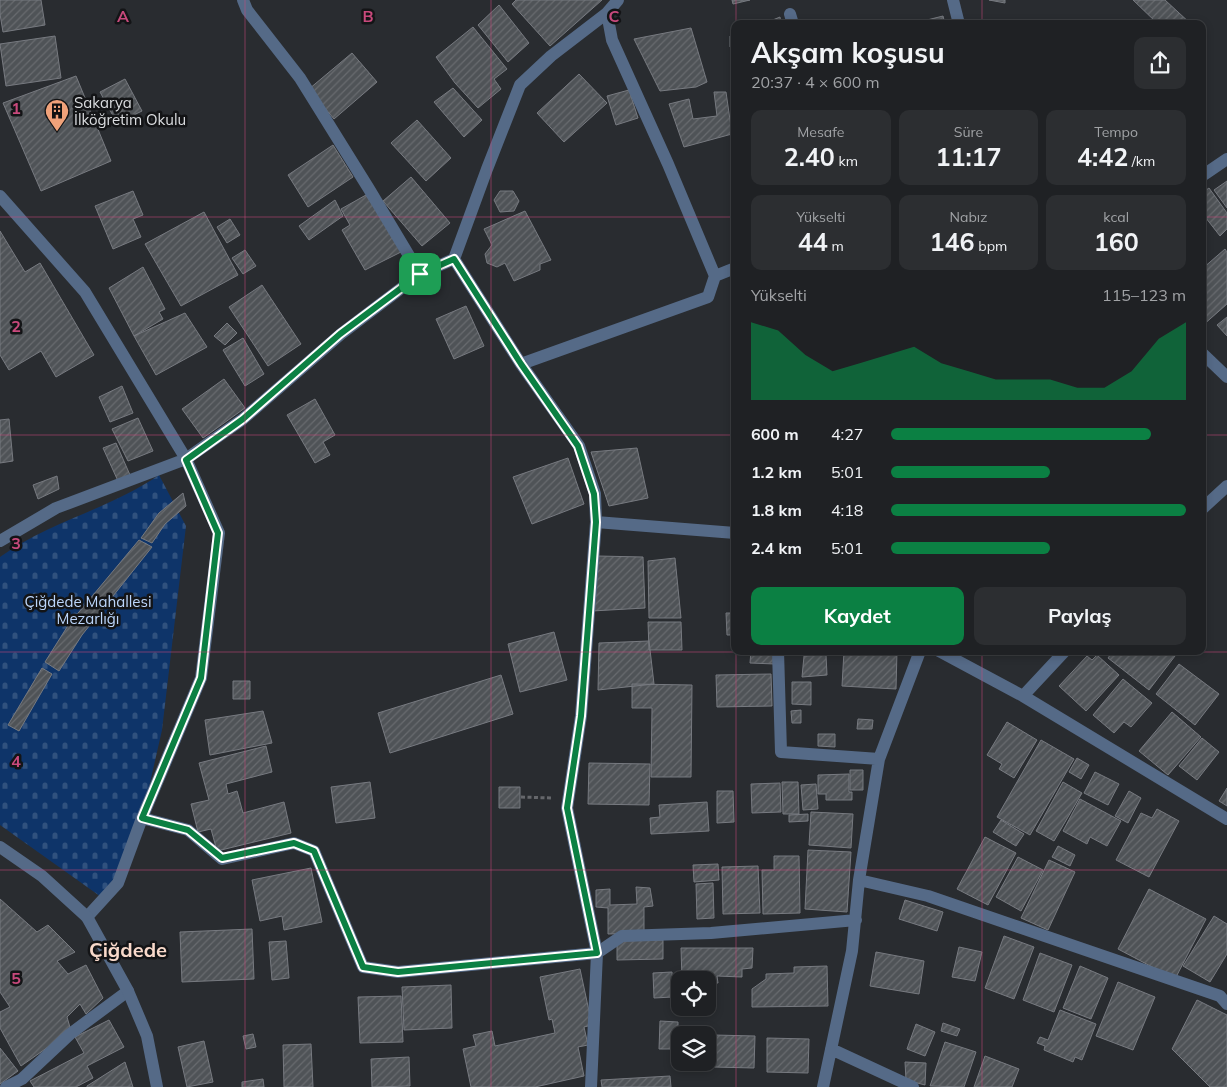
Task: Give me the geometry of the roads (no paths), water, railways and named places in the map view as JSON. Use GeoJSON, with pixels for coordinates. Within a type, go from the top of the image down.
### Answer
{"type":"FeatureCollection","features":[{"type":"Feature","properties":{"kind":"street"},"geometry":{"type":"LineString","coordinates":[[243,0],[246,10],[300,78],[420,274]]}},
{"type":"Feature","properties":{"kind":"street"},"geometry":{"type":"LineString","coordinates":[[0,541],[56,508],[186,460],[243,419],[340,334],[420,274],[454,259],[520,85],[550,56],[607,13],[618,0]]}},
{"type":"Feature","properties":{"kind":"street"},"geometry":{"type":"LineString","coordinates":[[953,0],[958,20]]}},
{"type":"Feature","properties":{"kind":"street"},"geometry":{"type":"LineString","coordinates":[[521,364],[708,296],[715,276],[668,164],[612,40],[607,13]]}},
{"type":"Feature","properties":{"kind":"street"},"geometry":{"type":"LineString","coordinates":[[1206,173],[1227,159]]}},
{"type":"Feature","properties":{"kind":"street"},"geometry":{"type":"LineString","coordinates":[[0,196],[85,292],[186,460],[218,533],[201,678],[142,818],[118,883],[87,917]]}},
{"type":"Feature","properties":{"kind":"street"},"geometry":{"type":"LineString","coordinates":[[454,259],[521,364],[578,446],[594,494],[596,522],[581,716],[567,808],[597,953],[591,1087]]}},
{"type":"Feature","properties":{"kind":"street"},"geometry":{"type":"LineString","coordinates":[[715,276],[731,270]]}},
{"type":"Feature","properties":{"kind":"street"},"geometry":{"type":"LineString","coordinates":[[1206,357],[1227,377]]}},
{"type":"Feature","properties":{"kind":"street"},"geometry":{"type":"LineString","coordinates":[[1206,505],[1227,486]]}},
{"type":"Feature","properties":{"kind":"street"},"geometry":{"type":"LineString","coordinates":[[596,522],[731,532]]}},
{"type":"Feature","properties":{"kind":"street"},"geometry":{"type":"LineString","coordinates":[[778,655],[781,752],[879,759]]}},
{"type":"Feature","properties":{"kind":"street"},"geometry":{"type":"LineString","coordinates":[[823,1087],[852,951],[859,880],[879,759],[918,655]]}},
{"type":"Feature","properties":{"kind":"street"},"geometry":{"type":"LineString","coordinates":[[946,655],[1023,696],[1227,819]]}},
{"type":"Feature","properties":{"kind":"street"},"geometry":{"type":"LineString","coordinates":[[1023,696],[1061,655]]}},
{"type":"Feature","properties":{"kind":"street"},"geometry":{"type":"LineString","coordinates":[[142,818],[188,830],[222,858],[294,843],[314,851],[363,967],[398,972],[597,953],[622,936],[711,933],[856,920]]}},
{"type":"Feature","properties":{"kind":"street"},"geometry":{"type":"LineString","coordinates":[[0,847],[42,876],[87,917],[128,991],[147,1036],[157,1087]]}},
{"type":"Feature","properties":{"kind":"street"},"geometry":{"type":"LineString","coordinates":[[859,880],[928,896],[1220,996],[1227,1004]]}},
{"type":"Feature","properties":{"kind":"street"},"geometry":{"type":"LineString","coordinates":[[6,1087],[22,1079],[70,1034],[128,991]]}},
{"type":"Feature","properties":{"kind":"street"},"geometry":{"type":"LineString","coordinates":[[831,1049],[913,1087]]}},
{"type":"Feature","properties":{"kind":"place","name":"Sakarya İlköğretim Okulu"},"geometry":{"type":"Point","coordinates":[57,132]}},
{"type":"Feature","properties":{"kind":"district","name":"Çiğdede"},"geometry":{"type":"Point","coordinates":[128,949]}},
{"type":"Feature","properties":{"kind":"park label","name":"Çiğdede Mahallesi Mezarlığı"},"geometry":{"type":"Point","coordinates":[88,610]}}]}
